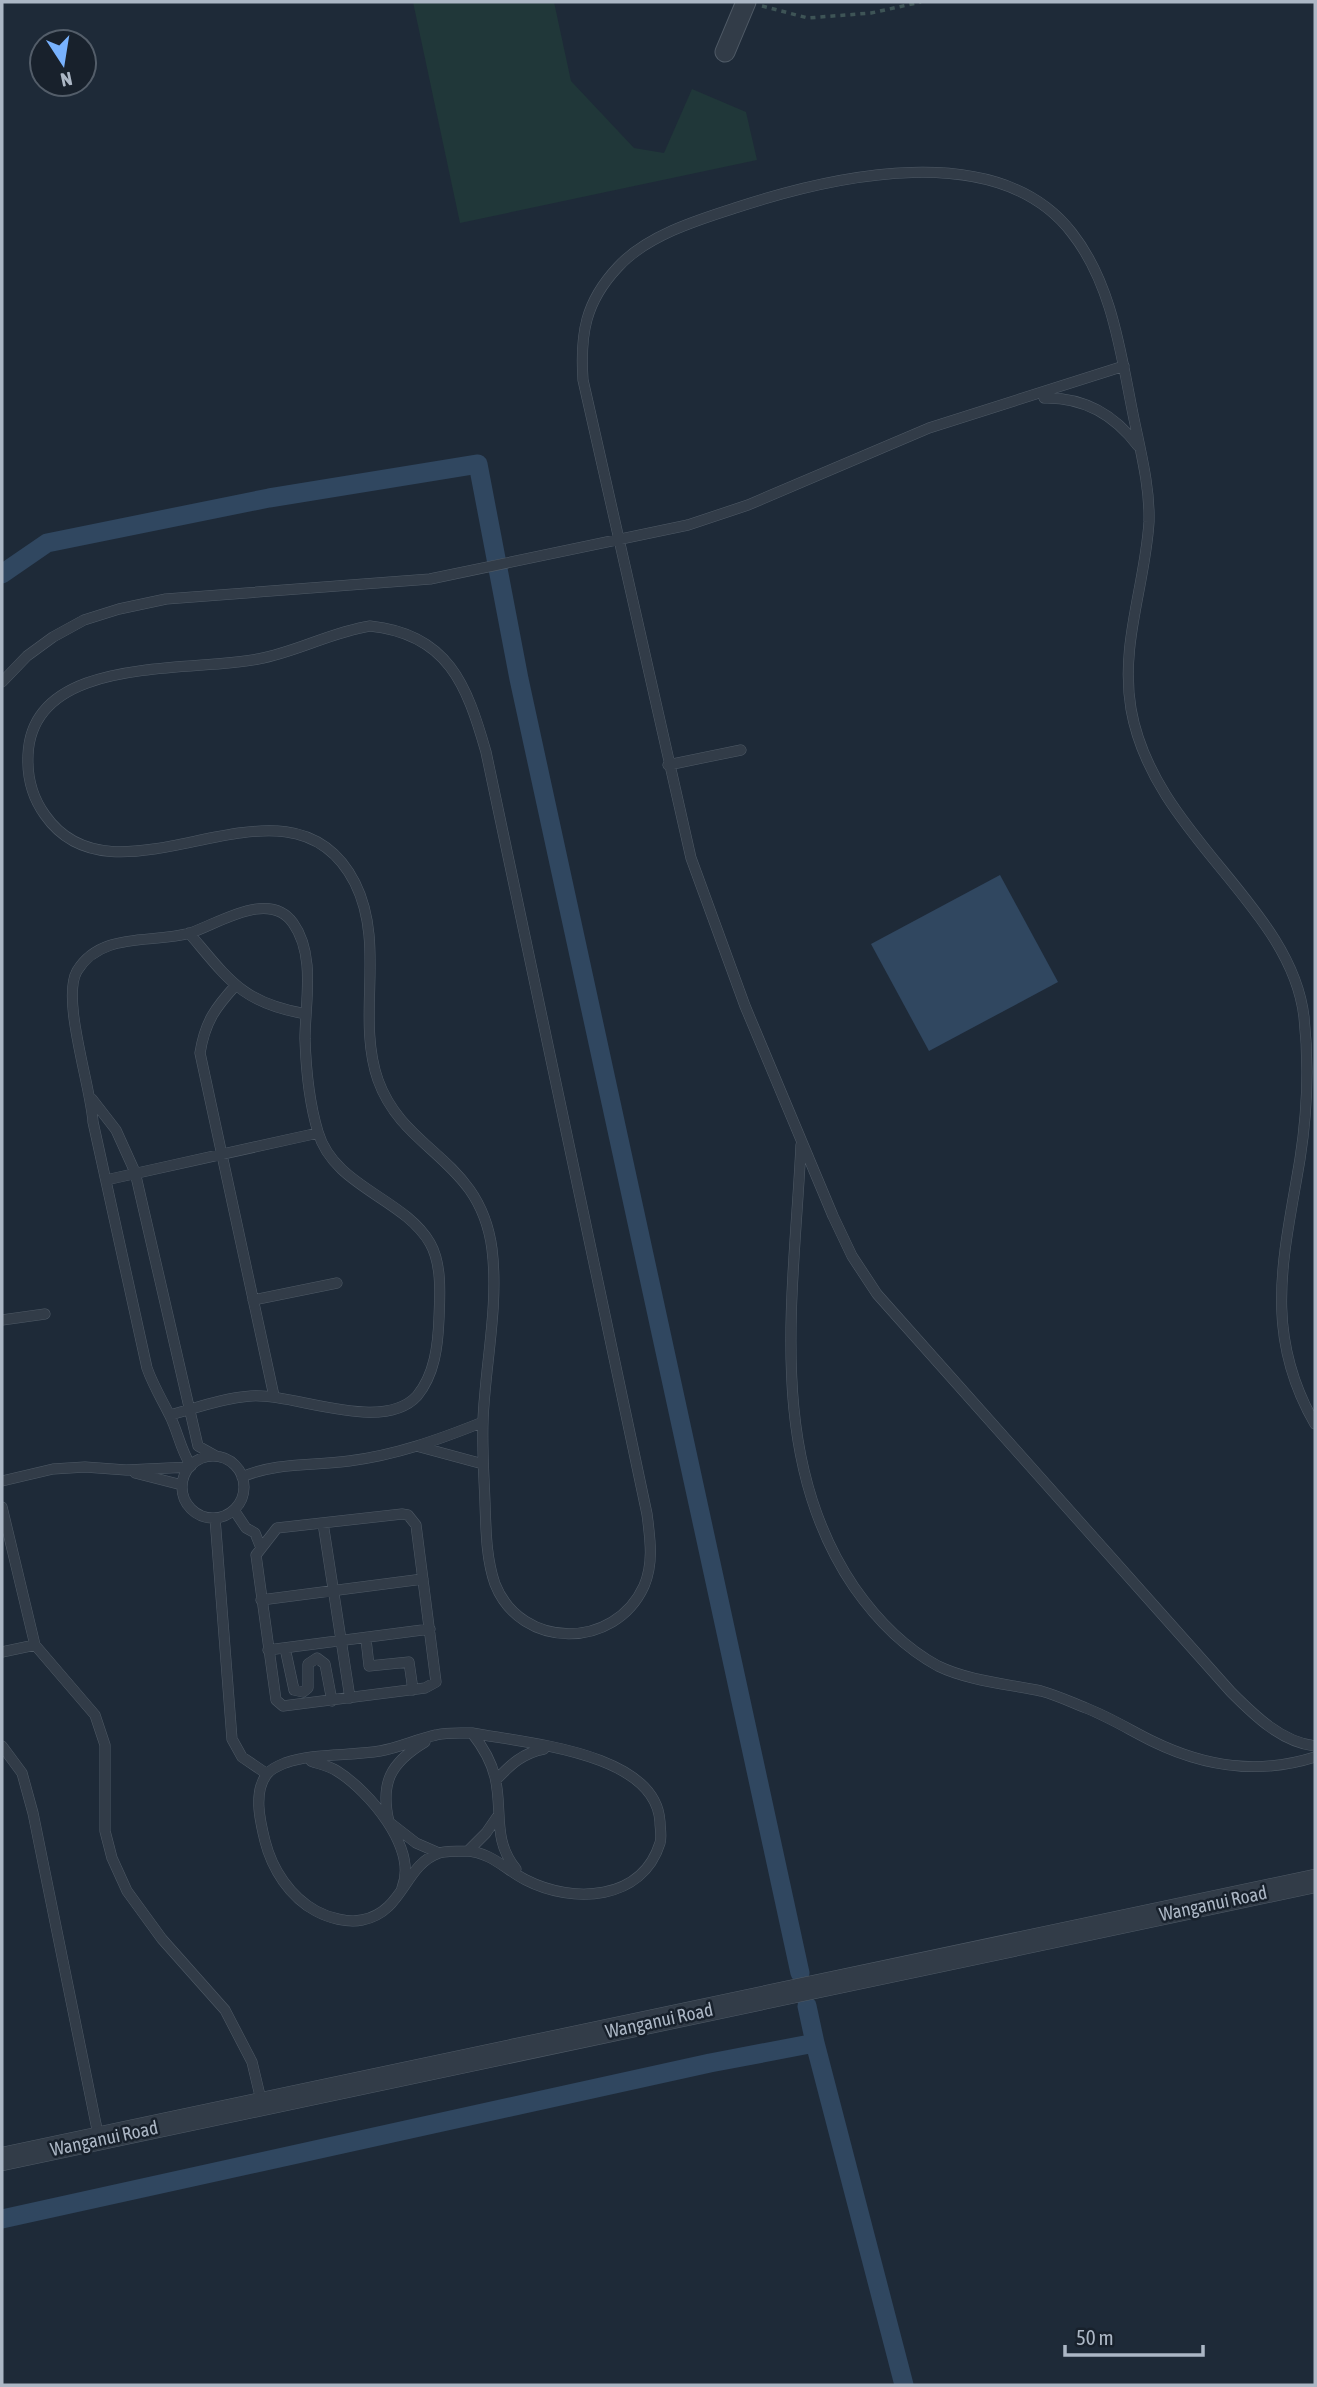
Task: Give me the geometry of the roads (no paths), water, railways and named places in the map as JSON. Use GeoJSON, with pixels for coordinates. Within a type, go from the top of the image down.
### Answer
{"type":"FeatureCollection","features":[{"type":"Feature","properties":{"kind":"street"},"geometry":{"type":"LineString","coordinates":[[725,52],[750,3]]}},
{"type":"Feature","properties":{"kind":"street","name":"Wanganui Road"},"geometry":{"type":"LineString","coordinates":[[2,2159],[1315,1881]]}},
{"type":"Feature","properties":{"kind":"lane"},"geometry":{"type":"LineString","coordinates":[[1315,1424],[1294,1383],[1284,1350],[1279,1316],[1285,1243],[1301,1153],[1306,1056],[1304,1010],[1291,971],[1274,939],[1171,807],[1139,744],[1131,708],[1129,638],[1149,520],[1140,449],[1124,366],[1099,278],[1072,232],[1049,209],[999,183],[965,176],[931,174],[852,177],[781,192],[704,218],[649,244],[620,264],[589,313],[581,341],[583,380],[691,858],[705,902],[852,1256],[877,1294],[1231,1692],[1255,1716],[1283,1735],[1315,1746]]}},
{"type":"Feature","properties":{"kind":"lane"},"geometry":{"type":"LineString","coordinates":[[2,682],[27,656],[53,637],[84,620],[119,609],[179,597],[396,583],[688,525],[748,505],[929,428],[979,411],[1032,398],[1124,366]]}},
{"type":"Feature","properties":{"kind":"lane"},"geometry":{"type":"LineString","coordinates":[[1032,398],[1061,397],[1086,402],[1126,430],[1140,449]]}},
{"type":"Feature","properties":{"kind":"lane"},"geometry":{"type":"LineString","coordinates":[[370,626],[394,629],[419,639],[443,655],[460,678],[474,709],[486,752],[647,1514],[651,1555],[645,1585],[630,1609],[603,1628],[575,1636],[551,1634],[524,1621],[501,1595],[488,1558],[483,1422],[494,1280],[487,1223],[478,1198],[463,1178],[407,1127],[388,1102],[377,1078],[372,1044],[370,945],[365,911],[355,884],[341,861],[321,844],[299,836],[260,830],[221,834],[133,853],[101,850],[75,842],[52,826],[36,802],[29,775],[28,750],[34,730],[47,706],[67,690],[93,680],[131,672],[244,662],[281,655],[341,630],[370,626]]}},
{"type":"Feature","properties":{"kind":"lane"},"geometry":{"type":"LineString","coordinates":[[668,765],[741,750]]}},
{"type":"Feature","properties":{"kind":"lane"},"geometry":{"type":"LineString","coordinates":[[170,1415],[226,1400],[274,1396],[364,1412],[400,1407],[415,1398],[435,1360],[440,1291],[438,1266],[430,1243],[401,1213],[357,1183],[323,1144],[318,1133],[306,1069],[308,976],[295,924],[284,913],[264,909],[241,912],[189,933],[118,942],[99,948],[75,973],[74,1016],[147,1368],[170,1415],[182,1452],[190,1466]]}},
{"type":"Feature","properties":{"kind":"lane"},"geometry":{"type":"LineString","coordinates":[[189,933],[236,985],[251,997],[277,1009],[306,1014]]}},
{"type":"Feature","properties":{"kind":"lane"},"geometry":{"type":"LineString","coordinates":[[236,985],[217,1006],[204,1029],[200,1053],[274,1396]]}},
{"type":"Feature","properties":{"kind":"lane"},"geometry":{"type":"LineString","coordinates":[[92,1099],[116,1130],[135,1172],[198,1446],[235,1465],[242,1477],[243,1494],[234,1510],[215,1518],[192,1509],[183,1494],[182,1485],[190,1466]]}},
{"type":"Feature","properties":{"kind":"lane"},"geometry":{"type":"LineString","coordinates":[[106,1180],[318,1133]]}},
{"type":"Feature","properties":{"kind":"lane"},"geometry":{"type":"LineString","coordinates":[[802,1141],[792,1366],[797,1448],[814,1513],[839,1566],[873,1614],[904,1644],[940,1667],[1044,1692],[1098,1713],[1154,1742],[1206,1763],[1253,1769],[1290,1765],[1315,1757]]}},
{"type":"Feature","properties":{"kind":"lane"},"geometry":{"type":"LineString","coordinates":[[253,1300],[337,1283]]}},
{"type":"Feature","properties":{"kind":"lane"},"geometry":{"type":"LineString","coordinates":[[2,1320],[45,1314]]}},
{"type":"Feature","properties":{"kind":"lane"},"geometry":{"type":"LineString","coordinates":[[242,1477],[286,1465],[345,1462],[420,1447],[483,1422]]}},
{"type":"Feature","properties":{"kind":"lane"},"geometry":{"type":"LineString","coordinates":[[420,1447],[483,1464]]}},
{"type":"Feature","properties":{"kind":"lane"},"geometry":{"type":"LineString","coordinates":[[2,1481],[53,1469],[85,1467],[126,1470],[190,1466],[203,1458],[216,1456]]}},
{"type":"Feature","properties":{"kind":"lane"},"geometry":{"type":"LineString","coordinates":[[126,1470],[182,1485]]}},
{"type":"Feature","properties":{"kind":"lane"},"geometry":{"type":"LineString","coordinates":[[2,1507],[35,1645],[95,1715],[105,1745],[105,1831],[112,1858],[127,1891],[162,1939],[225,2010],[252,2062],[262,2105]]}},
{"type":"Feature","properties":{"kind":"lane"},"geometry":{"type":"LineString","coordinates":[[234,1510],[246,1528],[256,1533],[261,1548]]}},
{"type":"Feature","properties":{"kind":"lane"},"geometry":{"type":"LineString","coordinates":[[408,1516],[416,1525],[436,1682],[431,1687],[413,1690],[288,1706],[279,1704],[268,1650],[256,1560],[261,1548],[277,1528],[408,1516]]}},
{"type":"Feature","properties":{"kind":"lane"},"geometry":{"type":"LineString","coordinates":[[215,1518],[232,1738],[242,1757],[267,1774]]}},
{"type":"Feature","properties":{"kind":"lane"},"geometry":{"type":"LineString","coordinates":[[323,1523],[350,1698]]}},
{"type":"Feature","properties":{"kind":"lane"},"geometry":{"type":"LineString","coordinates":[[261,1600],[424,1579]]}},
{"type":"Feature","properties":{"kind":"lane"},"geometry":{"type":"LineString","coordinates":[[268,1650],[430,1629]]}},
{"type":"Feature","properties":{"kind":"lane"},"geometry":{"type":"LineString","coordinates":[[366,1639],[369,1666],[409,1662],[413,1690]]}},
{"type":"Feature","properties":{"kind":"lane"},"geometry":{"type":"LineString","coordinates":[[2,1652],[35,1645]]}},
{"type":"Feature","properties":{"kind":"lane"},"geometry":{"type":"LineString","coordinates":[[285,1648],[294,1690],[303,1692],[308,1688],[308,1664],[317,1658],[325,1664],[332,1701]]}},
{"type":"Feature","properties":{"kind":"lane"},"geometry":{"type":"LineString","coordinates":[[307,1760],[336,1770],[363,1793],[389,1822],[416,1843],[439,1853],[468,1851],[498,1860],[526,1880],[560,1892],[598,1895],[625,1886],[648,1865],[661,1841],[659,1811],[646,1785],[623,1771],[586,1755],[472,1733],[439,1734],[382,1751],[307,1760],[284,1763],[267,1774],[259,1792],[260,1821],[268,1854],[286,1887],[317,1912],[351,1922],[378,1917],[397,1899],[418,1867],[439,1853]]}},
{"type":"Feature","properties":{"kind":"lane"},"geometry":{"type":"LineString","coordinates":[[472,1733],[487,1752],[496,1780],[497,1817],[505,1851],[526,1880]]}},
{"type":"Feature","properties":{"kind":"lane"},"geometry":{"type":"LineString","coordinates":[[397,1899],[405,1879],[403,1855],[389,1822],[383,1797],[393,1769],[411,1751],[439,1734]]}},
{"type":"Feature","properties":{"kind":"lane"},"geometry":{"type":"LineString","coordinates":[[2,1746],[22,1773],[33,1813],[99,2139]]}},
{"type":"Feature","properties":{"kind":"lane"},"geometry":{"type":"LineString","coordinates":[[496,1780],[512,1763],[529,1752],[549,1748]]}},
{"type":"Feature","properties":{"kind":"lane"},"geometry":{"type":"LineString","coordinates":[[468,1851],[497,1817]]}},
{"type":"Feature","properties":{"kind":"water"},"geometry":{"type":"Polygon","coordinates":[[[1000,875],[1058,982],[929,1051],[871,944],[1000,875]]]}},
{"type":"Feature","properties":{"kind":"waterway"},"geometry":{"type":"LineString","coordinates":[[2,574],[47,543],[269,498],[478,464],[519,679],[800,1973]]}},
{"type":"Feature","properties":{"kind":"waterway"},"geometry":{"type":"LineString","coordinates":[[807,2006],[815,2043]]}},
{"type":"Feature","properties":{"kind":"waterway"},"geometry":{"type":"LineString","coordinates":[[2,2219],[710,2063],[815,2043],[904,2385]]}}]}
